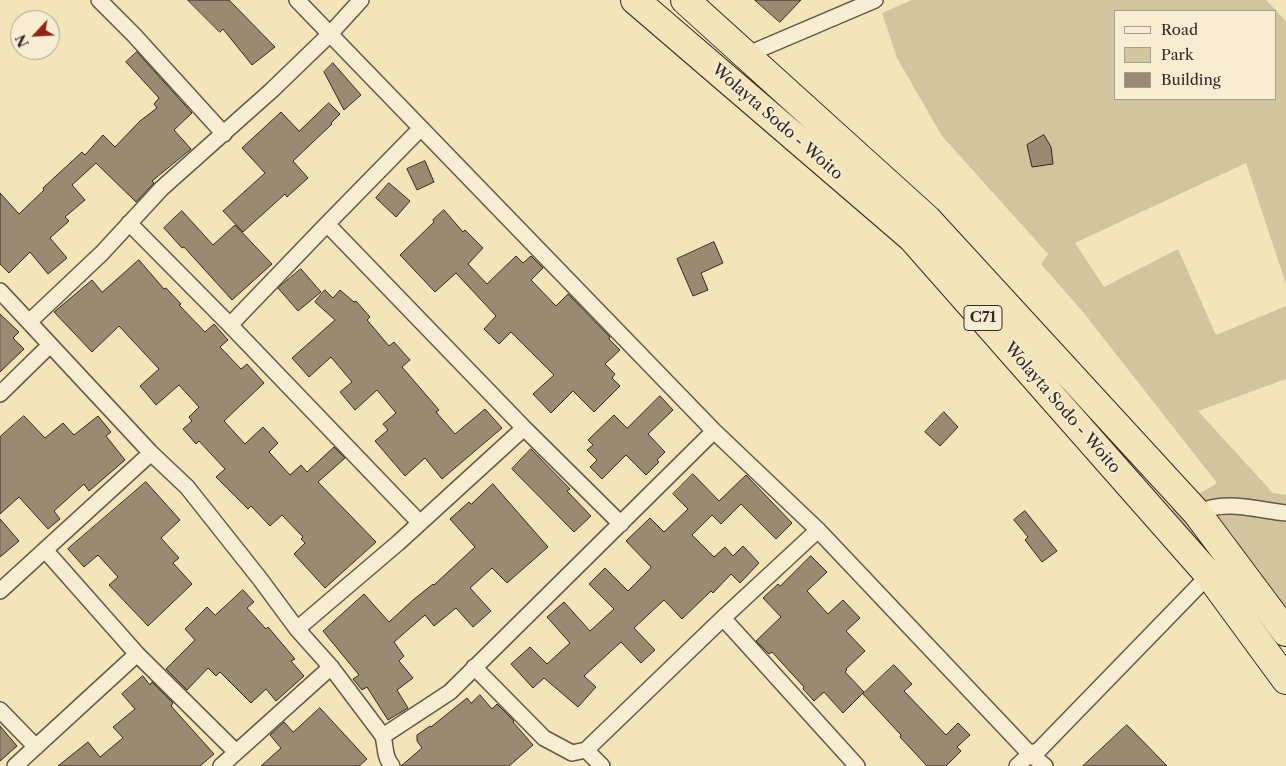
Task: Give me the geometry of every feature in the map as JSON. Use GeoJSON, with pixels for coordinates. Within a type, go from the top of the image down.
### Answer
{"type":"FeatureCollection","features":[{"type":"Feature","properties":{"kind":"highway","name":"Wolayta Sodo - Woito"},"geometry":{"type":"LineString","coordinates":[[635,0],[912,238],[1209,575],[1286,680]]}},
{"type":"Feature","properties":{"kind":"highway","name":"Wolayta Sodo - Woito"},"geometry":{"type":"LineString","coordinates":[[685,0],[927,219],[1197,513],[1286,632]]}},
{"type":"Feature","properties":{"kind":"street"},"geometry":{"type":"LineString","coordinates":[[98,0],[134,35],[224,134]]}},
{"type":"Feature","properties":{"kind":"street"},"geometry":{"type":"LineString","coordinates":[[297,0],[714,431],[818,530],[1030,754],[1045,766]]}},
{"type":"Feature","properties":{"kind":"street"},"geometry":{"type":"LineString","coordinates":[[29,322],[102,253],[162,188],[224,134],[330,34],[361,0]]}},
{"type":"Feature","properties":{"kind":"street"},"geometry":{"type":"LineString","coordinates":[[746,55],[874,0]]}},
{"type":"Feature","properties":{"kind":"street"},"geometry":{"type":"LineString","coordinates":[[230,325],[420,128]]}},
{"type":"Feature","properties":{"kind":"street"},"geometry":{"type":"LineString","coordinates":[[129,223],[420,523]]}},
{"type":"Feature","properties":{"kind":"street"},"geometry":{"type":"LineString","coordinates":[[327,224],[524,428],[621,524]]}},
{"type":"Feature","properties":{"kind":"street"},"geometry":{"type":"LineString","coordinates":[[0,291],[151,453],[187,487],[298,629],[331,667],[383,736],[386,746],[386,758],[392,766]]}},
{"type":"Feature","properties":{"kind":"street"},"geometry":{"type":"LineString","coordinates":[[0,394],[50,345]]}},
{"type":"Feature","properties":{"kind":"street"},"geometry":{"type":"LineString","coordinates":[[298,629],[420,523],[524,428]]}},
{"type":"Feature","properties":{"kind":"street"},"geometry":{"type":"LineString","coordinates":[[383,736],[450,692],[714,431]]}},
{"type":"Feature","properties":{"kind":"street"},"geometry":{"type":"LineString","coordinates":[[0,591],[151,453]]}},
{"type":"Feature","properties":{"kind":"street"},"geometry":{"type":"LineString","coordinates":[[1197,513],[1207,508],[1226,506],[1286,514]]}},
{"type":"Feature","properties":{"kind":"street"},"geometry":{"type":"LineString","coordinates":[[474,667],[544,738],[572,753],[586,750],[723,618],[818,530]]}},
{"type":"Feature","properties":{"kind":"street"},"geometry":{"type":"LineString","coordinates":[[45,550],[137,654],[236,752]]}},
{"type":"Feature","properties":{"kind":"street"},"geometry":{"type":"LineString","coordinates":[[1017,766],[1030,754],[1039,750],[1209,575]]}},
{"type":"Feature","properties":{"kind":"street"},"geometry":{"type":"LineString","coordinates":[[723,618],[857,766]]}},
{"type":"Feature","properties":{"kind":"street"},"geometry":{"type":"LineString","coordinates":[[14,766],[137,654]]}},
{"type":"Feature","properties":{"kind":"street"},"geometry":{"type":"LineString","coordinates":[[221,766],[331,667]]}},
{"type":"Feature","properties":{"kind":"street"},"geometry":{"type":"LineString","coordinates":[[0,710],[36,747]]}},
{"type":"Feature","properties":{"kind":"street"},"geometry":{"type":"LineString","coordinates":[[586,750],[602,766]]}},
{"type":"Feature","properties":{"kind":"green space"},"geometry":{"type":"Polygon","coordinates":[[[912,0],[1266,0],[1276,10],[1114,10],[1114,100],[1276,100],[1276,10],[1286,21],[1286,284],[1246,163],[1075,243],[1104,287],[1178,249],[1216,335],[1286,306],[1286,379],[1198,411],[1273,493],[1286,495],[1286,612],[1249,613],[1168,513],[1217,483],[1083,312],[1041,264],[1048,254],[942,136],[897,58],[882,13],[912,0]]]}},
{"type":"Feature","properties":{"kind":"building"},"geometry":{"type":"Polygon","coordinates":[[[188,0],[229,0],[275,47],[252,65],[223,29],[220,32],[188,0]]]}},
{"type":"Feature","properties":{"kind":"building"},"geometry":{"type":"Polygon","coordinates":[[[755,0],[801,0],[780,22],[755,0]]]}},
{"type":"Feature","properties":{"kind":"building"},"geometry":{"type":"Polygon","coordinates":[[[137,52],[192,113],[174,130],[191,149],[152,181],[154,183],[136,202],[96,163],[72,185],[85,200],[65,217],[69,221],[50,238],[67,258],[48,274],[30,252],[9,273],[0,264],[0,193],[19,214],[44,190],[43,188],[82,152],[85,155],[103,135],[115,147],[140,121],[157,108],[154,104],[159,98],[126,62],[137,52]]]}},
{"type":"Feature","properties":{"kind":"building"},"geometry":{"type":"Polygon","coordinates":[[[333,63],[361,95],[344,110],[324,72],[333,63]]]}},
{"type":"Feature","properties":{"kind":"building"},"geometry":{"type":"Polygon","coordinates":[[[329,103],[340,114],[293,161],[308,178],[287,197],[285,194],[243,232],[223,211],[265,173],[242,148],[281,112],[299,131],[329,103]]]}},
{"type":"Feature","properties":{"kind":"building"},"geometry":{"type":"Polygon","coordinates":[[[1044,135],[1051,147],[1053,164],[1032,167],[1027,145],[1044,135]]]}},
{"type":"Feature","properties":{"kind":"building"},"geometry":{"type":"Polygon","coordinates":[[[425,161],[434,182],[417,190],[407,169],[425,161]]]}},
{"type":"Feature","properties":{"kind":"building"},"geometry":{"type":"Polygon","coordinates":[[[389,183],[410,201],[396,217],[376,198],[389,183]]]}},
{"type":"Feature","properties":{"kind":"building"},"geometry":{"type":"Polygon","coordinates":[[[444,210],[463,232],[465,230],[483,248],[468,264],[487,284],[516,256],[523,263],[531,256],[543,268],[531,280],[556,306],[568,294],[610,337],[609,339],[620,350],[605,364],[615,374],[612,378],[620,386],[594,412],[573,391],[551,413],[533,394],[554,375],[511,332],[499,344],[484,329],[496,316],[456,273],[435,292],[400,255],[444,210]]]}},
{"type":"Feature","properties":{"kind":"building"},"geometry":{"type":"Polygon","coordinates":[[[182,211],[213,245],[235,225],[272,264],[232,300],[164,228],[182,211]]]}},
{"type":"Feature","properties":{"kind":"building"},"geometry":{"type":"Polygon","coordinates":[[[714,242],[723,263],[701,273],[708,290],[693,296],[677,259],[714,242]]]}},
{"type":"Feature","properties":{"kind":"building"},"geometry":{"type":"Polygon","coordinates":[[[139,260],[205,332],[214,324],[228,340],[220,347],[241,369],[247,364],[264,383],[224,421],[245,444],[263,427],[278,443],[269,452],[290,475],[301,465],[307,472],[334,447],[345,458],[318,482],[376,542],[325,588],[294,554],[305,543],[301,539],[303,537],[282,515],[270,526],[251,506],[248,509],[216,477],[225,469],[199,441],[196,444],[183,429],[192,421],[189,417],[199,407],[179,385],[156,405],[140,386],[159,369],[119,326],[92,352],[54,312],[92,280],[102,292],[139,260]]]}},
{"type":"Feature","properties":{"kind":"building"},"geometry":{"type":"Polygon","coordinates":[[[301,269],[321,292],[298,311],[278,288],[301,269]]]}},
{"type":"Feature","properties":{"kind":"building"},"geometry":{"type":"Polygon","coordinates":[[[325,290],[333,298],[340,290],[354,302],[356,301],[370,317],[367,320],[389,346],[394,342],[410,360],[402,367],[439,410],[436,412],[455,434],[485,409],[502,428],[442,479],[425,458],[405,476],[375,441],[388,430],[383,424],[396,413],[377,390],[355,410],[340,392],[352,382],[331,357],[309,377],[292,358],[335,320],[315,302],[325,290]]]}},
{"type":"Feature","properties":{"kind":"building"},"geometry":{"type":"Polygon","coordinates":[[[0,314],[19,332],[13,338],[24,349],[0,372],[0,314]]]}},
{"type":"Feature","properties":{"kind":"building"},"geometry":{"type":"Polygon","coordinates":[[[660,396],[673,410],[648,434],[665,452],[657,460],[659,462],[646,475],[626,455],[602,479],[590,467],[597,460],[587,450],[593,445],[588,440],[614,415],[627,428],[660,396]]]}},
{"type":"Feature","properties":{"kind":"building"},"geometry":{"type":"Polygon","coordinates":[[[944,412],[958,427],[940,446],[925,432],[944,412]]]}},
{"type":"Feature","properties":{"kind":"building"},"geometry":{"type":"Polygon","coordinates":[[[24,416],[45,438],[63,423],[74,435],[98,416],[111,432],[106,436],[125,460],[89,491],[84,484],[54,511],[60,519],[48,529],[19,497],[0,514],[0,437],[24,416]]]}},
{"type":"Feature","properties":{"kind":"building"},"geometry":{"type":"Polygon","coordinates":[[[531,449],[570,489],[567,491],[591,516],[574,532],[512,469],[531,449]]]}},
{"type":"Feature","properties":{"kind":"building"},"geometry":{"type":"Polygon","coordinates":[[[693,474],[719,501],[746,475],[792,523],[776,539],[741,504],[721,524],[712,515],[692,535],[714,557],[725,547],[733,556],[743,546],[759,563],[740,583],[731,574],[713,593],[711,591],[682,619],[664,600],[634,628],[655,650],[641,663],[621,642],[584,676],[596,687],[578,707],[544,678],[533,688],[511,664],[530,647],[547,664],[570,643],[547,617],[564,602],[590,631],[614,609],[589,584],[605,568],[628,591],[650,569],[651,567],[626,541],[650,518],[664,532],[688,509],[673,494],[693,474]]]}},
{"type":"Feature","properties":{"kind":"building"},"geometry":{"type":"Polygon","coordinates":[[[146,482],[180,520],[161,538],[179,558],[173,563],[192,584],[148,626],[109,585],[118,577],[98,555],[84,567],[68,549],[146,482]]]}},
{"type":"Feature","properties":{"kind":"building"},"geometry":{"type":"Polygon","coordinates":[[[493,484],[548,547],[507,583],[492,568],[470,588],[491,611],[473,627],[456,608],[434,626],[425,615],[394,642],[404,656],[399,661],[413,678],[397,690],[408,708],[388,720],[367,687],[362,690],[353,679],[359,675],[323,631],[364,594],[389,622],[413,600],[434,585],[475,547],[450,519],[469,502],[471,504],[493,484]]]}},
{"type":"Feature","properties":{"kind":"building"},"geometry":{"type":"Polygon","coordinates":[[[1025,511],[1057,551],[1042,562],[1025,540],[1028,537],[1014,520],[1025,511]]]}},
{"type":"Feature","properties":{"kind":"building"},"geometry":{"type":"Polygon","coordinates":[[[0,519],[19,541],[0,557],[0,519]]]}},
{"type":"Feature","properties":{"kind":"building"},"geometry":{"type":"Polygon","coordinates":[[[811,556],[827,572],[807,591],[828,614],[843,600],[860,618],[846,631],[865,651],[845,672],[864,692],[843,713],[824,692],[814,701],[803,689],[804,687],[772,652],[769,654],[756,641],[781,617],[763,598],[778,584],[780,586],[811,556]]]}},
{"type":"Feature","properties":{"kind":"building"},"geometry":{"type":"Polygon","coordinates":[[[243,590],[254,602],[247,608],[266,629],[268,627],[295,659],[291,661],[304,676],[276,701],[266,689],[251,703],[220,672],[216,676],[208,668],[187,690],[166,669],[195,640],[185,629],[207,607],[215,615],[243,590]]]}},
{"type":"Feature","properties":{"kind":"building"},"geometry":{"type":"Polygon","coordinates":[[[894,665],[912,684],[904,691],[946,735],[958,723],[970,735],[957,747],[961,751],[946,766],[927,766],[863,694],[894,665]]]}},
{"type":"Feature","properties":{"kind":"building"},"geometry":{"type":"Polygon","coordinates":[[[143,676],[150,685],[152,682],[173,703],[171,706],[214,754],[200,766],[58,766],[88,742],[100,757],[123,738],[113,727],[135,709],[122,694],[143,676]]]}},
{"type":"Feature","properties":{"kind":"building"},"geometry":{"type":"Polygon","coordinates":[[[480,695],[492,709],[497,704],[514,721],[533,745],[509,766],[401,766],[422,748],[417,741],[417,735],[431,727],[467,698],[471,703],[480,695]]]}},
{"type":"Feature","properties":{"kind":"building"},"geometry":{"type":"Polygon","coordinates":[[[320,708],[367,759],[359,766],[261,766],[281,748],[270,735],[284,722],[293,732],[320,708]]]}},
{"type":"Feature","properties":{"kind":"building"},"geometry":{"type":"Polygon","coordinates":[[[1127,725],[1167,766],[1083,766],[1127,725]]]}},
{"type":"Feature","properties":{"kind":"building"},"geometry":{"type":"Polygon","coordinates":[[[0,726],[17,746],[0,761],[0,726]]]}}]}
